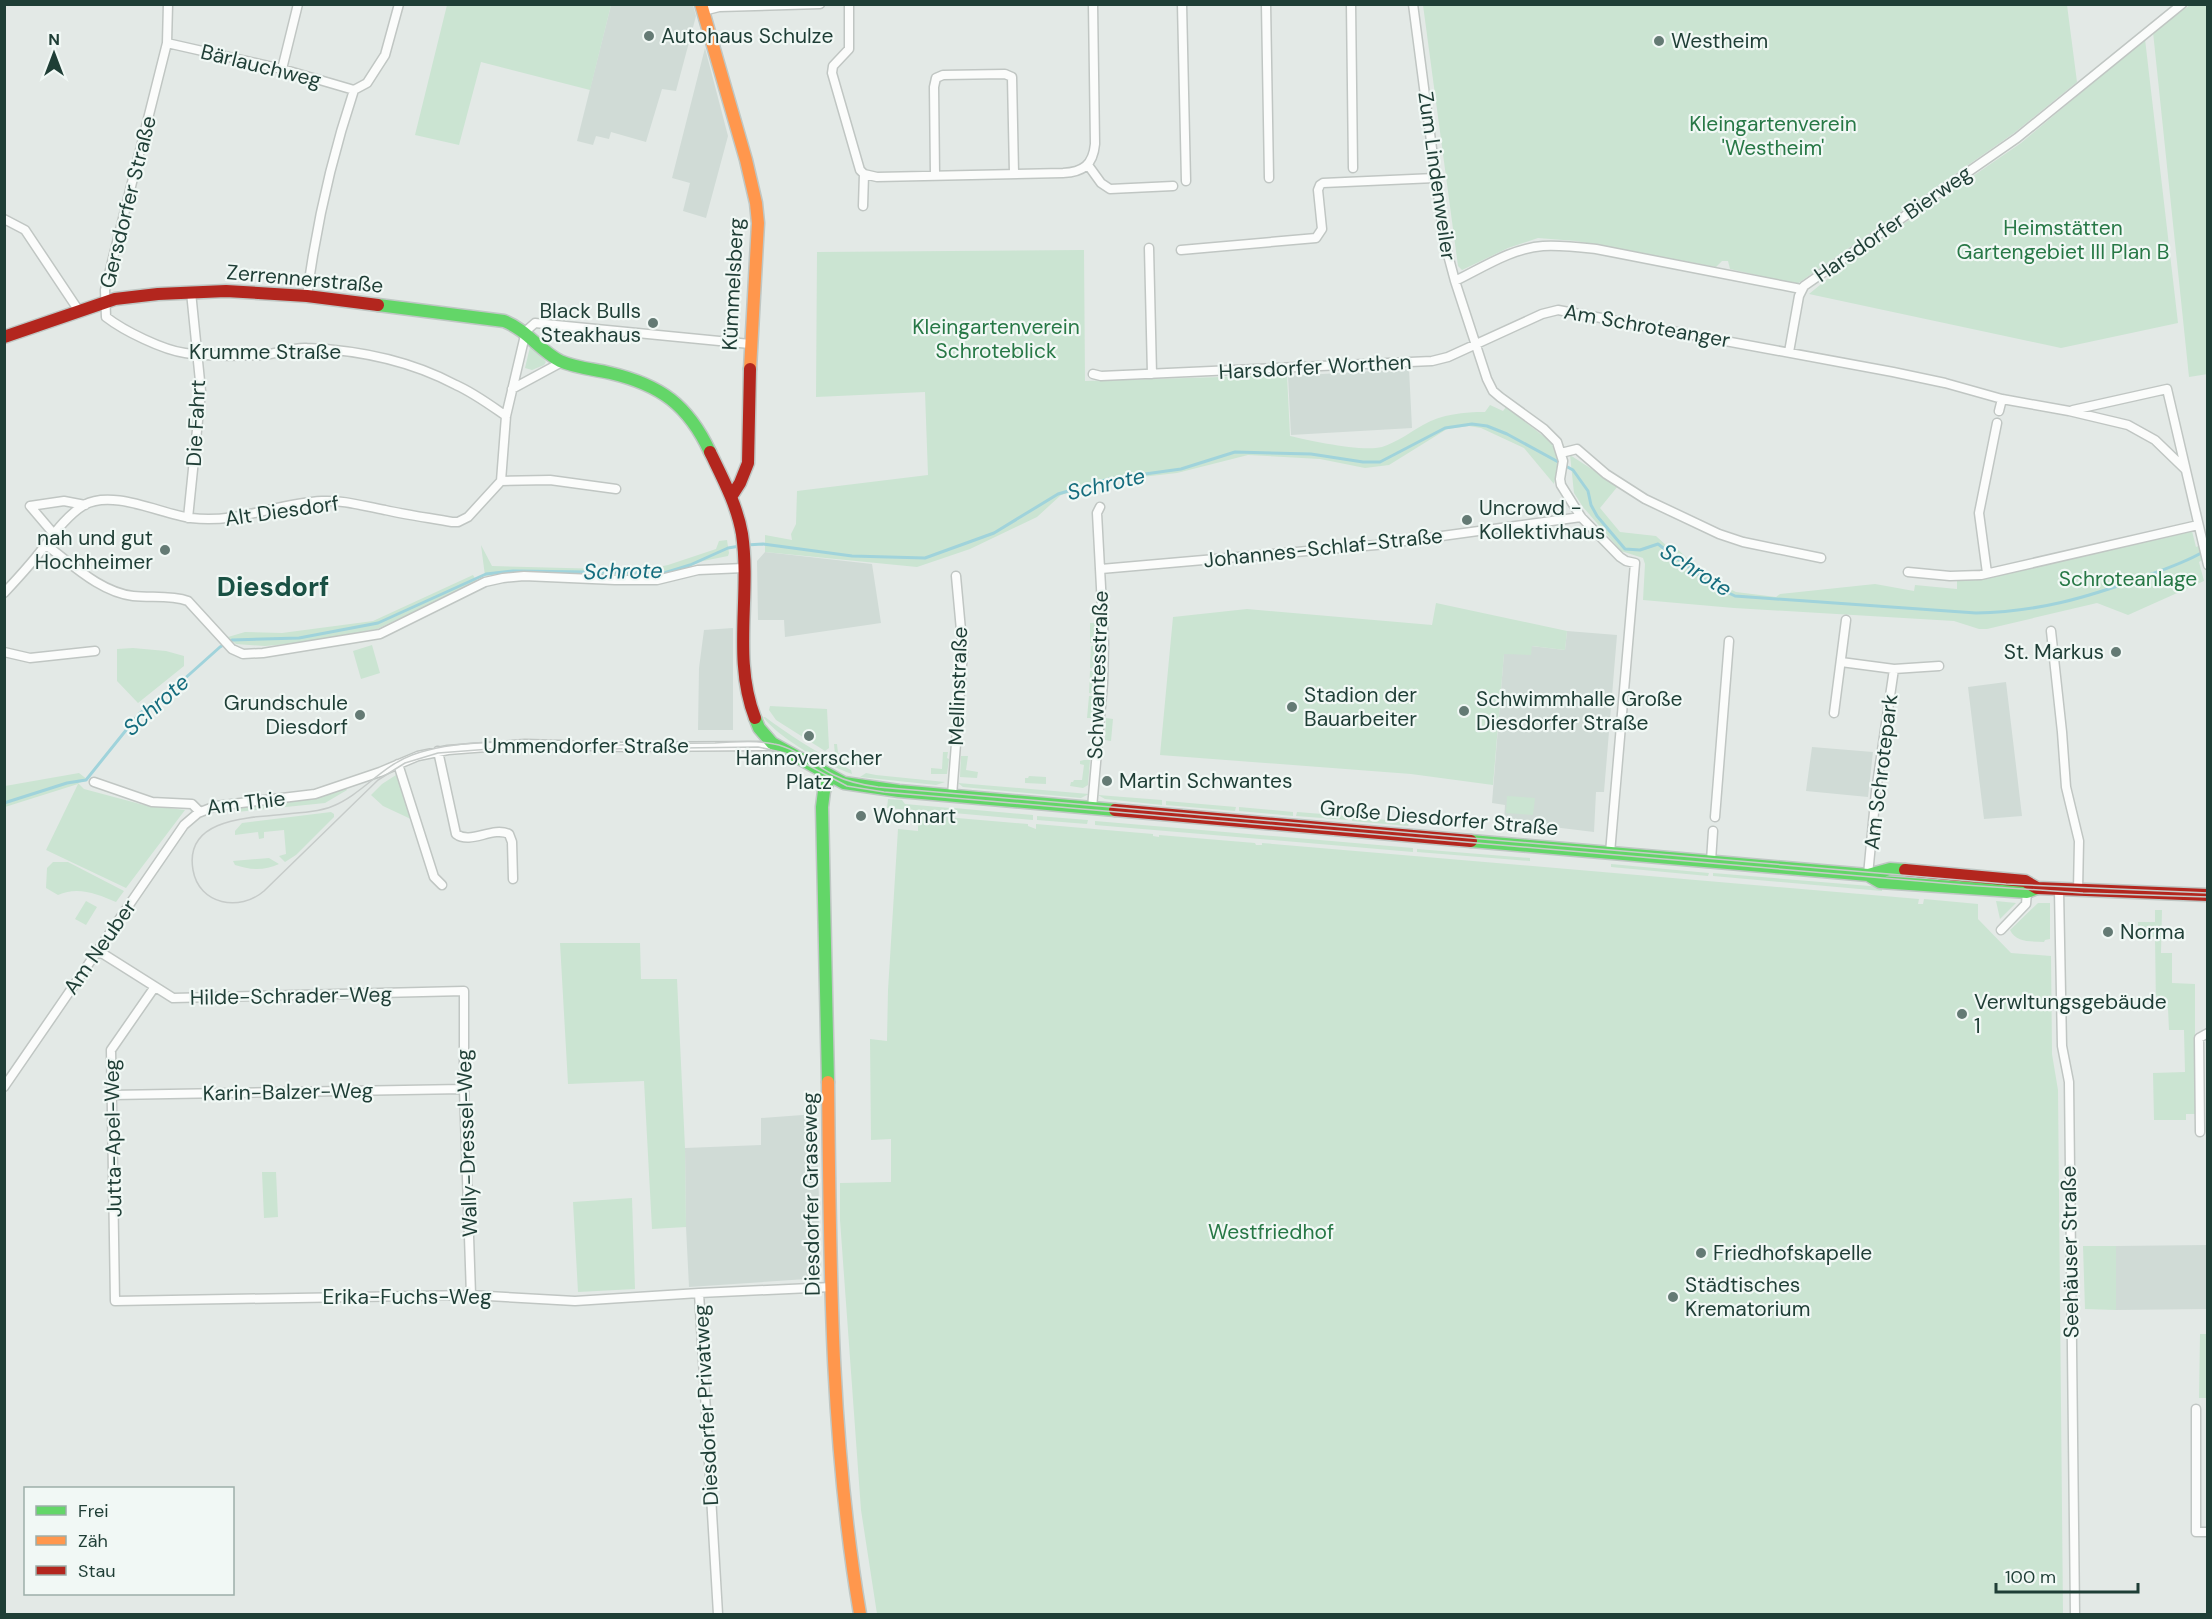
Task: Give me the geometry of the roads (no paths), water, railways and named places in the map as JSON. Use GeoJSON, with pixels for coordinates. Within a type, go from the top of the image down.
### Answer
{"type":"FeatureCollection","features":[{"type":"Feature","properties":{"kind":"main road","name":"Kümmelsberg"},"geometry":{"type":"LineString","coordinates":[[702,8],[746,160],[756,203],[758,239],[750,344],[748,464],[740,483],[731,496]]}},
{"type":"Feature","properties":{"kind":"main road","name":"Zerrennerstraße"},"geometry":{"type":"LineString","coordinates":[[4,337],[105,302],[136,296],[254,291],[499,319],[515,324],[526,331],[562,362]]}},
{"type":"Feature","properties":{"kind":"main road","name":"Große Diesdorfer Straße"},"geometry":{"type":"LineString","coordinates":[[562,362],[622,376],[666,396],[678,404],[697,426],[731,496],[738,516],[744,568],[747,699],[756,725],[768,740],[777,746],[830,777],[858,787],[1868,875],[1880,882],[2032,890],[2208,895]]}},
{"type":"Feature","properties":{"kind":"main road","name":"Diesdorfer Graseweg"},"geometry":{"type":"LineString","coordinates":[[830,777],[824,791],[822,807],[832,1287],[840,1453],[857,1613]]}},
{"type":"Feature","properties":{"kind":"street","name":"Gersdorfer Straße"},"geometry":{"type":"LineString","coordinates":[[105,302],[105,290],[167,43],[168,4]]}},
{"type":"Feature","properties":{"kind":"street"},"geometry":{"type":"LineString","coordinates":[[282,69],[298,4]]}},
{"type":"Feature","properties":{"kind":"street"},"geometry":{"type":"LineString","coordinates":[[307,296],[313,248],[343,122],[354,90],[367,83],[386,55],[399,4]]}},
{"type":"Feature","properties":{"kind":"street"},"geometry":{"type":"LineString","coordinates":[[702,8],[819,4]]}},
{"type":"Feature","properties":{"kind":"street"},"geometry":{"type":"LineString","coordinates":[[849,4],[849,49],[835,64],[832,72],[860,170],[873,177],[1073,172],[1089,165],[1095,144],[1094,4]]}},
{"type":"Feature","properties":{"kind":"street"},"geometry":{"type":"LineString","coordinates":[[1182,4],[1186,181]]}},
{"type":"Feature","properties":{"kind":"street"},"geometry":{"type":"LineString","coordinates":[[1266,4],[1269,178]]}},
{"type":"Feature","properties":{"kind":"street"},"geometry":{"type":"LineString","coordinates":[[1351,4],[1353,168]]}},
{"type":"Feature","properties":{"kind":"street","name":"Zum Lindenweiler"},"geometry":{"type":"LineString","coordinates":[[1413,4],[1444,240],[1475,344],[1493,391],[1544,429],[1557,442],[1562,457]]}},
{"type":"Feature","properties":{"kind":"street","name":"Harsdorfer Bierweg"},"geometry":{"type":"LineString","coordinates":[[1455,281],[1511,254],[1541,246],[1565,246],[1596,249],[1801,289],[2017,138],[2182,4]]}},
{"type":"Feature","properties":{"kind":"street","name":"Bärlauchweg"},"geometry":{"type":"LineString","coordinates":[[167,43],[282,69],[354,90]]}},
{"type":"Feature","properties":{"kind":"street"},"geometry":{"type":"LineString","coordinates":[[935,175],[934,87],[936,78],[943,75],[1005,74],[1012,77],[1014,173]]}},
{"type":"Feature","properties":{"kind":"street"},"geometry":{"type":"LineString","coordinates":[[1089,165],[1101,183],[1110,189],[1173,186]]}},
{"type":"Feature","properties":{"kind":"street"},"geometry":{"type":"LineString","coordinates":[[863,206],[864,174]]}},
{"type":"Feature","properties":{"kind":"street"},"geometry":{"type":"LineString","coordinates":[[1181,250],[1317,237],[1322,227],[1318,188],[1323,183],[1435,178]]}},
{"type":"Feature","properties":{"kind":"street"},"geometry":{"type":"LineString","coordinates":[[4,219],[25,230],[79,311]]}},
{"type":"Feature","properties":{"kind":"street"},"geometry":{"type":"LineString","coordinates":[[1149,249],[1152,374]]}},
{"type":"Feature","properties":{"kind":"street"},"geometry":{"type":"LineString","coordinates":[[1789,351],[1801,289]]}},
{"type":"Feature","properties":{"kind":"street","name":"Die Fahrt"},"geometry":{"type":"LineString","coordinates":[[188,518],[201,391],[191,292]]}},
{"type":"Feature","properties":{"kind":"street","name":"Krumme Straße"},"geometry":{"type":"LineString","coordinates":[[105,302],[105,316],[112,322],[175,350],[250,355],[308,348],[374,356],[449,381],[506,416]]}},
{"type":"Feature","properties":{"kind":"street","name":"Am Schroteanger"},"geometry":{"type":"LineString","coordinates":[[1475,344],[1556,310],[1789,351],[1938,381],[2002,399],[2122,423],[2140,430],[2161,444],[2185,469]]}},
{"type":"Feature","properties":{"kind":"street"},"geometry":{"type":"LineString","coordinates":[[616,489],[550,480],[501,481],[506,416],[526,331],[531,324],[541,322],[750,344]]}},
{"type":"Feature","properties":{"kind":"street","name":"Harsdorfer Worthen"},"geometry":{"type":"LineString","coordinates":[[1093,374],[1100,376],[1152,374],[1428,361],[1442,359],[1475,344]]}},
{"type":"Feature","properties":{"kind":"street"},"geometry":{"type":"LineString","coordinates":[[512,389],[562,362]]}},
{"type":"Feature","properties":{"kind":"street","name":"Am Schroteanger"},"geometry":{"type":"LineString","coordinates":[[2069,411],[2168,389],[2207,562]]}},
{"type":"Feature","properties":{"kind":"street"},"geometry":{"type":"LineString","coordinates":[[1999,411],[2002,399]]}},
{"type":"Feature","properties":{"kind":"street"},"geometry":{"type":"LineString","coordinates":[[1987,573],[1979,513],[1997,423]]}},
{"type":"Feature","properties":{"kind":"street"},"geometry":{"type":"LineString","coordinates":[[1610,853],[1635,563],[1620,557],[1581,518],[1561,485],[1562,457],[1577,449],[1606,474],[1645,500],[1719,534],[1748,543],[1821,558]]}},
{"type":"Feature","properties":{"kind":"street","name":"Alt Diesdorf"},"geometry":{"type":"LineString","coordinates":[[53,532],[30,506],[64,501],[85,505],[101,501],[118,501],[188,518],[211,520],[236,519],[299,504],[348,501],[386,511],[458,522],[468,517],[501,481]]}},
{"type":"Feature","properties":{"kind":"street"},"geometry":{"type":"LineString","coordinates":[[4,592],[46,545],[53,532],[85,505]]}},
{"type":"Feature","properties":{"kind":"street","name":"Schwantesstraße"},"geometry":{"type":"LineString","coordinates":[[1092,808],[1103,683],[1104,643],[1097,513],[1100,507]]}},
{"type":"Feature","properties":{"kind":"street","name":"Johannes-Schlaf-Straße"},"geometry":{"type":"LineString","coordinates":[[1101,570],[1376,545],[1581,518]]}},
{"type":"Feature","properties":{"kind":"street"},"geometry":{"type":"LineString","coordinates":[[1908,572],[1950,576],[1987,573],[2198,525]]}},
{"type":"Feature","properties":{"kind":"street"},"geometry":{"type":"LineString","coordinates":[[46,545],[110,589],[134,596],[188,601],[232,649],[243,654],[263,653],[380,634],[485,582],[503,578],[531,576],[657,580],[698,570],[744,568]]}},
{"type":"Feature","properties":{"kind":"street","name":"Mellinstraße"},"geometry":{"type":"LineString","coordinates":[[952,796],[963,652],[956,576]]}},
{"type":"Feature","properties":{"kind":"street"},"geometry":{"type":"LineString","coordinates":[[1834,713],[1846,620]]}},
{"type":"Feature","properties":{"kind":"street"},"geometry":{"type":"LineString","coordinates":[[2051,631],[2066,787],[2079,841],[2078,890]]}},
{"type":"Feature","properties":{"kind":"street"},"geometry":{"type":"LineString","coordinates":[[1715,817],[1729,641]]}},
{"type":"Feature","properties":{"kind":"street"},"geometry":{"type":"LineString","coordinates":[[4,652],[22,657],[42,658],[95,651]]}},
{"type":"Feature","properties":{"kind":"street","name":"Am Schrotepark"},"geometry":{"type":"LineString","coordinates":[[1841,662],[1894,669],[1939,666]]}},
{"type":"Feature","properties":{"kind":"street","name":"Am Schrotepark"},"geometry":{"type":"LineString","coordinates":[[1868,875],[1876,791],[1894,669]]}},
{"type":"Feature","properties":{"kind":"street","name":"Ummendorfer Straße"},"geometry":{"type":"LineString","coordinates":[[398,764],[438,751],[516,744],[614,747],[759,744],[777,746]]}},
{"type":"Feature","properties":{"kind":"street"},"geometry":{"type":"LineString","coordinates":[[438,751],[456,834],[465,838],[494,832],[509,834],[512,842],[513,879]]}},
{"type":"Feature","properties":{"kind":"street"},"geometry":{"type":"LineString","coordinates":[[398,764],[434,877],[442,885]]}},
{"type":"Feature","properties":{"kind":"street","name":"Am Thie"},"geometry":{"type":"LineString","coordinates":[[94,782],[152,802],[192,804],[200,812],[221,805],[315,794],[398,764]]}},
{"type":"Feature","properties":{"kind":"street","name":"Am Neuber"},"geometry":{"type":"LineString","coordinates":[[4,1087],[184,825],[200,812]]}},
{"type":"Feature","properties":{"kind":"street"},"geometry":{"type":"LineString","coordinates":[[1711,861],[1713,831]]}},
{"type":"Feature","properties":{"kind":"street"},"geometry":{"type":"LineString","coordinates":[[2001,930],[2026,904],[2032,890]]}},
{"type":"Feature","properties":{"kind":"street","name":"Seehäuser Straße"},"geometry":{"type":"LineString","coordinates":[[2059,890],[2062,1046],[2069,1082],[2075,1614]]}},
{"type":"Feature","properties":{"kind":"street","name":"Hilde-Schrader-Weg"},"geometry":{"type":"LineString","coordinates":[[97,950],[173,998],[464,992]]}},
{"type":"Feature","properties":{"kind":"street","name":"Jutta-Apel-Weg"},"geometry":{"type":"LineString","coordinates":[[115,1301],[111,1050],[154,988]]}},
{"type":"Feature","properties":{"kind":"street","name":"Wally-Dressel-Weg"},"geometry":{"type":"LineString","coordinates":[[464,992],[464,1089],[471,1295]]}},
{"type":"Feature","properties":{"kind":"street"},"geometry":{"type":"LineString","coordinates":[[2200,1132],[2199,1038],[2208,1033]]}},
{"type":"Feature","properties":{"kind":"street","name":"Karin-Balzer-Weg"},"geometry":{"type":"LineString","coordinates":[[111,1095],[464,1089]]}},
{"type":"Feature","properties":{"kind":"street","name":"Diesdorfer Privatweg"},"geometry":{"type":"LineString","coordinates":[[718,1614],[699,1293],[832,1287]]}},
{"type":"Feature","properties":{"kind":"street","name":"Erika-Fuchs-Weg"},"geometry":{"type":"LineString","coordinates":[[115,1301],[471,1295],[575,1300],[699,1293]]}},
{"type":"Feature","properties":{"kind":"street"},"geometry":{"type":"LineString","coordinates":[[2196,1409],[2196,1532],[2208,1532]]}},
{"type":"Feature","properties":{"kind":"waterway","name":"Schrote"},"geometry":{"type":"LineString","coordinates":[[746,545],[763,544],[852,556],[925,558],[994,533],[1058,494],[1109,479],[1181,469],[1235,452],[1311,454],[1363,462],[1380,462],[1445,428],[1472,424],[1487,426],[1507,434],[1573,470],[1588,491],[1591,505],[1597,516],[1625,549],[1640,550],[1658,544],[1712,585],[1735,596],[1976,613],[2020,610],[2041,607],[2122,585],[2203,552]]}},
{"type":"Feature","properties":{"kind":"waterway","name":"Schrote"},"geometry":{"type":"LineString","coordinates":[[4,803],[67,783],[86,780],[139,714],[182,681],[220,647],[232,640],[299,638],[378,623],[486,574],[513,571],[664,573],[690,565],[728,548],[740,546]]}},
{"type":"Feature","properties":{"kind":"tram line"},"geometry":{"type":"LineString","coordinates":[[2208,893],[2006,884],[878,787],[839,777],[782,746],[752,742],[615,745],[486,742],[436,748],[401,760],[353,795],[333,806],[316,811],[244,819],[222,824],[204,833],[194,848],[193,870],[203,891],[212,898],[233,903],[254,898],[264,891],[378,780],[405,763],[438,753],[515,747],[605,749],[758,747],[785,753],[847,786],[884,792],[1965,885],[2083,893],[2208,897]]}},
{"type":"Feature","properties":{"kind":"place","name":"Autohaus Schulze"},"geometry":{"type":"Point","coordinates":[649,36]}},
{"type":"Feature","properties":{"kind":"place","name":"Westheim"},"geometry":{"type":"Point","coordinates":[1659,41]}},
{"type":"Feature","properties":{"kind":"place","name":"Black Bulls Steakhaus"},"geometry":{"type":"Point","coordinates":[653,323]}},
{"type":"Feature","properties":{"kind":"place","name":"Uncrowd - Kollektivhaus"},"geometry":{"type":"Point","coordinates":[1467,520]}},
{"type":"Feature","properties":{"kind":"place","name":"nah und gut Hochheimer"},"geometry":{"type":"Point","coordinates":[165,550]}},
{"type":"Feature","properties":{"kind":"place","name":"St. Markus"},"geometry":{"type":"Point","coordinates":[2116,652]}},
{"type":"Feature","properties":{"kind":"place","name":"Stadion der Bauarbeiter"},"geometry":{"type":"Point","coordinates":[1292,707]}},
{"type":"Feature","properties":{"kind":"place","name":"Schwimmhalle Große Diesdorfer Straße"},"geometry":{"type":"Point","coordinates":[1464,711]}},
{"type":"Feature","properties":{"kind":"place","name":"Grundschule Diesdorf"},"geometry":{"type":"Point","coordinates":[360,715]}},
{"type":"Feature","properties":{"kind":"place","name":"Hannoverscher Platz"},"geometry":{"type":"Point","coordinates":[809,736]}},
{"type":"Feature","properties":{"kind":"place","name":"Martin Schwantes"},"geometry":{"type":"Point","coordinates":[1107,781]}},
{"type":"Feature","properties":{"kind":"place","name":"Wohnart"},"geometry":{"type":"Point","coordinates":[861,816]}},
{"type":"Feature","properties":{"kind":"place","name":"Norma"},"geometry":{"type":"Point","coordinates":[2108,932]}},
{"type":"Feature","properties":{"kind":"place","name":"Verwltungsgebäude 1"},"geometry":{"type":"Point","coordinates":[1962,1014]}},
{"type":"Feature","properties":{"kind":"place","name":"Friedhofskapelle"},"geometry":{"type":"Point","coordinates":[1701,1253]}},
{"type":"Feature","properties":{"kind":"place","name":"Städtisches Krematorium"},"geometry":{"type":"Point","coordinates":[1673,1297]}},
{"type":"Feature","properties":{"kind":"district","name":"Diesdorf"},"geometry":{"type":"Point","coordinates":[273,586]}},
{"type":"Feature","properties":{"kind":"park label","name":"Kleingartenverein 'Westheim'"},"geometry":{"type":"Point","coordinates":[1773,136]}},
{"type":"Feature","properties":{"kind":"park label","name":"Heimstätten Gartengebiet III Plan B"},"geometry":{"type":"Point","coordinates":[2063,240]}},
{"type":"Feature","properties":{"kind":"park label","name":"Kleingartenverein Schroteblick"},"geometry":{"type":"Point","coordinates":[996,339]}},
{"type":"Feature","properties":{"kind":"park label","name":"Schroteanlage"},"geometry":{"type":"Point","coordinates":[2128,579]}},
{"type":"Feature","properties":{"kind":"park label","name":"Westfriedhof"},"geometry":{"type":"Point","coordinates":[1271,1232]}}]}
